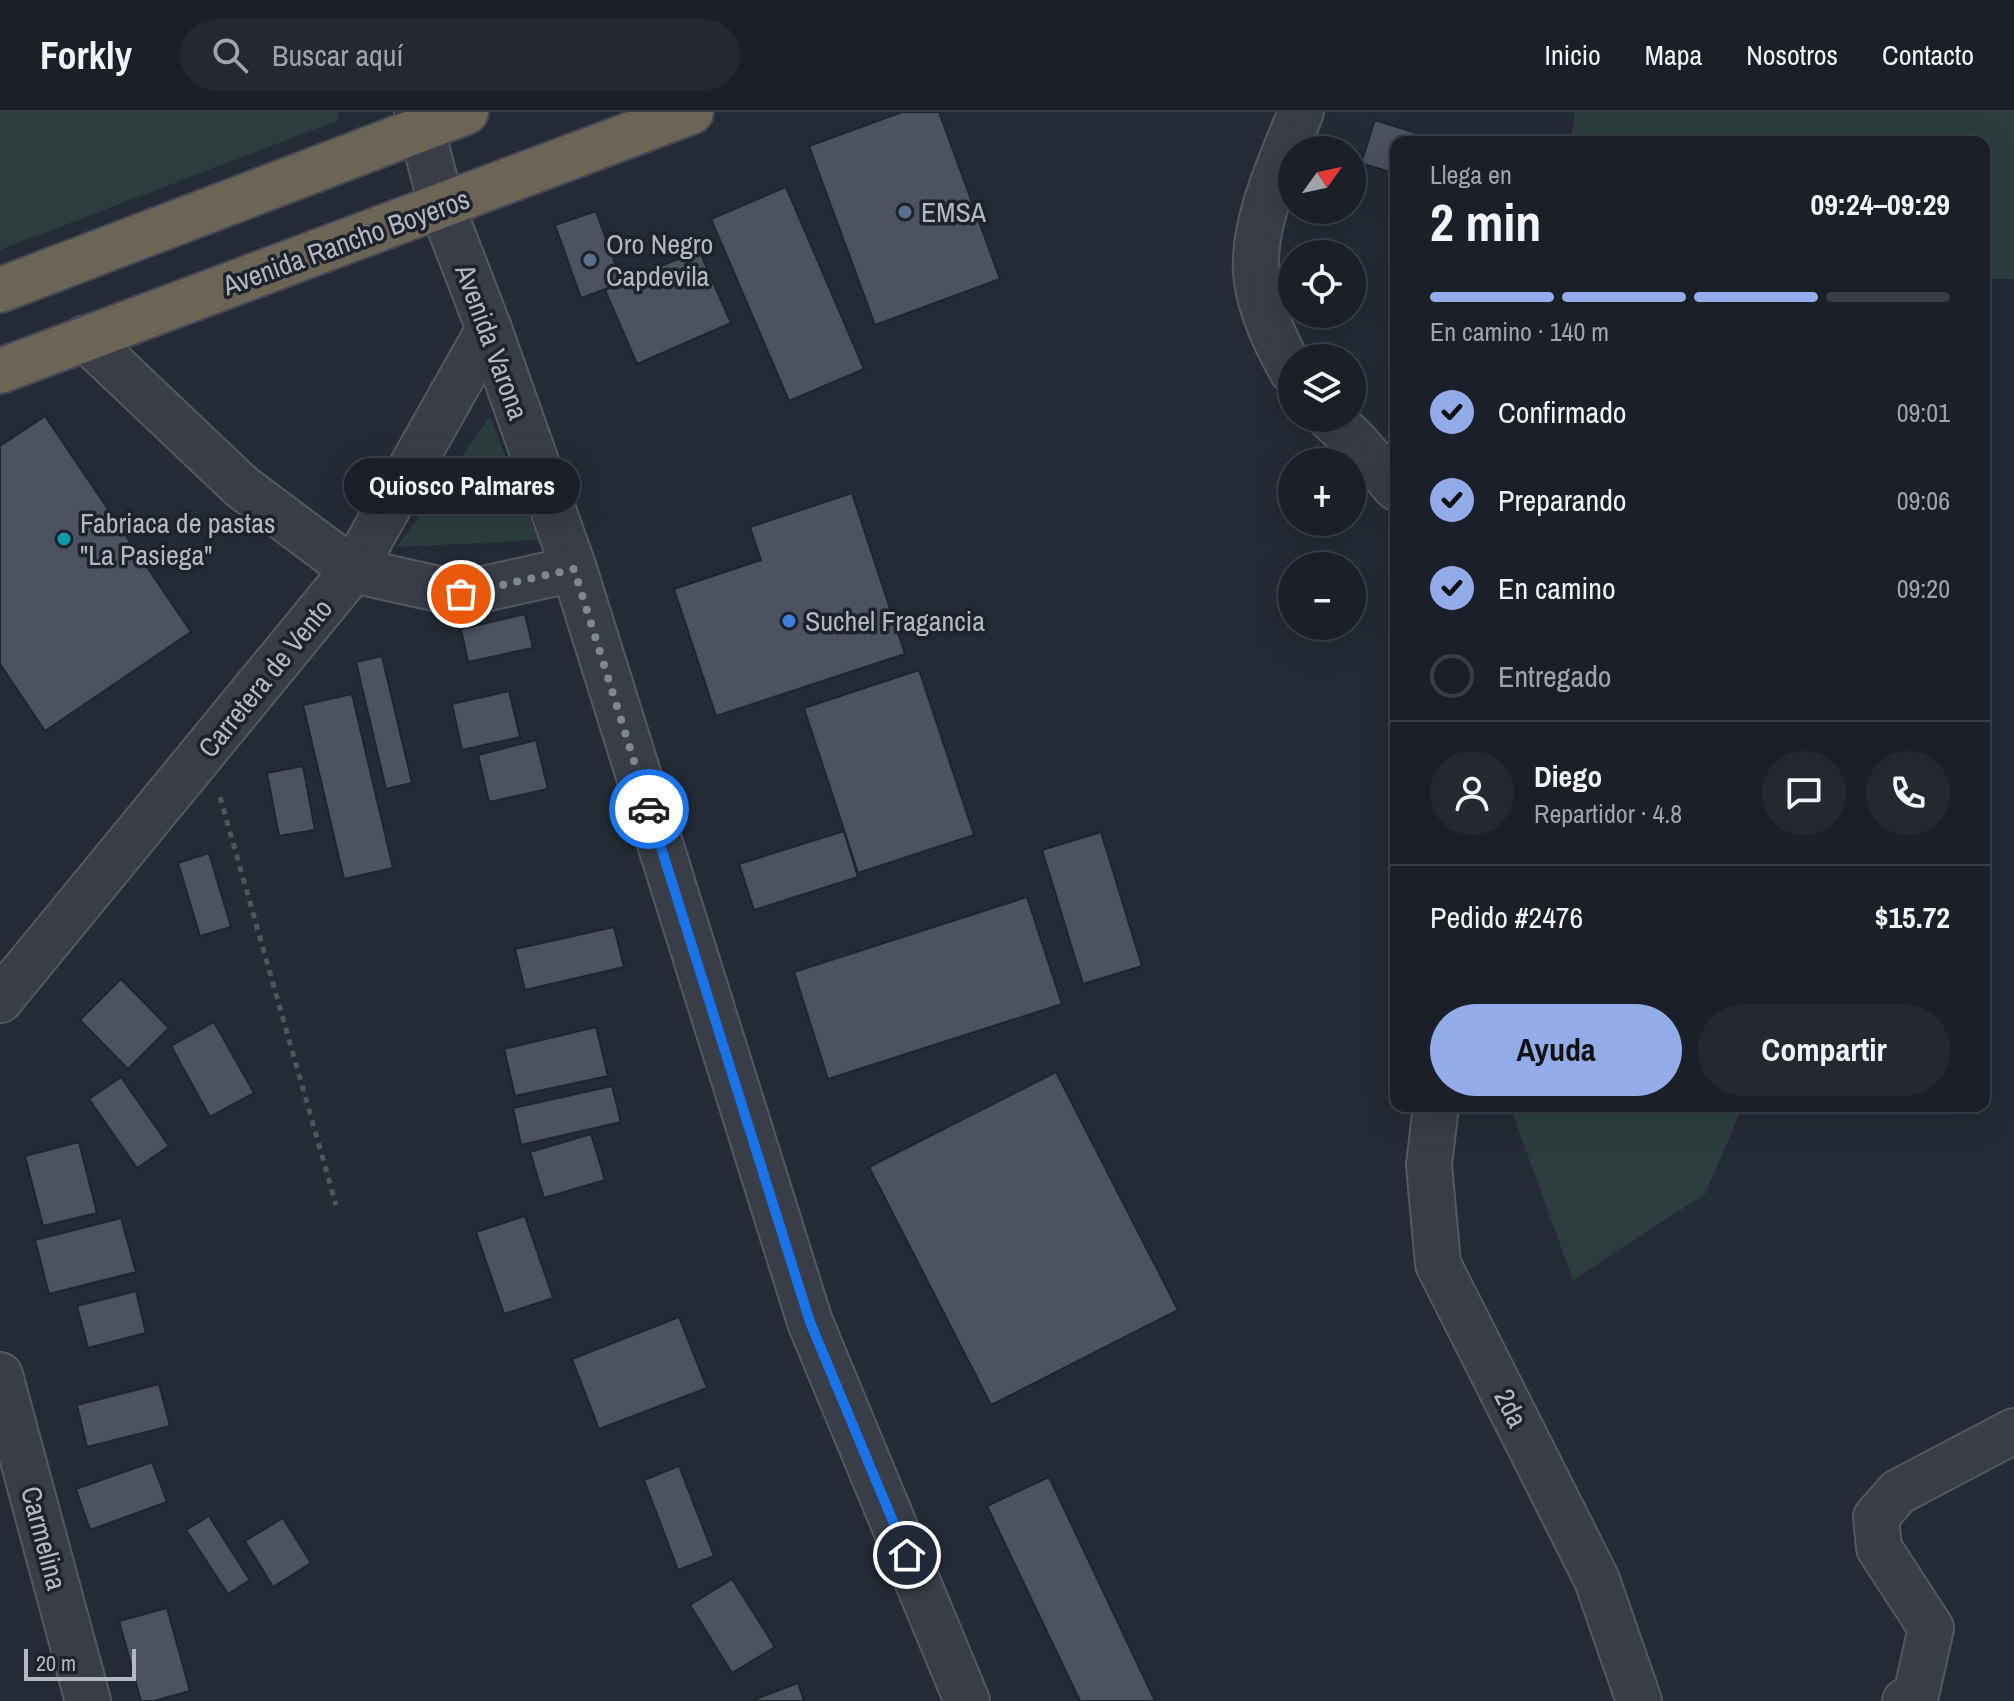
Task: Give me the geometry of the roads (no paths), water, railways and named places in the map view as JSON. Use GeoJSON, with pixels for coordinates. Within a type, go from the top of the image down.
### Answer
{"type":"FeatureCollection","features":[{"type":"Feature","properties":{"kind":"highway"},"geometry":{"type":"LineString","coordinates":[[0,290],[375,128],[466,112]]}},
{"type":"Feature","properties":{"kind":"highway","name":"Avenida Rancho Boyeros"},"geometry":{"type":"LineString","coordinates":[[0,371],[691,112]]}},
{"type":"Feature","properties":{"kind":"street"},"geometry":{"type":"LineString","coordinates":[[1278,346],[1272,335],[1256,273],[1262,220],[1301,112]]}},
{"type":"Feature","properties":{"kind":"street","name":"Avenida Varona"},"geometry":{"type":"LineString","coordinates":[[420,120],[442,207],[574,569],[810,1322],[967,1701]]}},
{"type":"Feature","properties":{"kind":"street","name":"Avenida Varona"},"geometry":{"type":"LineString","coordinates":[[375,128],[442,207]]}},
{"type":"Feature","properties":{"kind":"street","name":"Carretera de Vento"},"geometry":{"type":"LineString","coordinates":[[0,1000],[353,570],[489,329]]}},
{"type":"Feature","properties":{"kind":"street"},"geometry":{"type":"LineString","coordinates":[[85,338],[242,487],[353,570],[461,594],[574,569]]}},
{"type":"Feature","properties":{"kind":"street"},"geometry":{"type":"LineString","coordinates":[[1345,432],[1390,481]]}},
{"type":"Feature","properties":{"kind":"street","name":"2da"},"geometry":{"type":"LineString","coordinates":[[1435,1112],[1429,1165],[1438,1264],[1597,1580],[1639,1701]]}},
{"type":"Feature","properties":{"kind":"street","name":"Carmelina"},"geometry":{"type":"LineString","coordinates":[[0,1375],[88,1701]]}},
{"type":"Feature","properties":{"kind":"street"},"geometry":{"type":"LineString","coordinates":[[1905,1701],[1916,1695],[1931,1628],[1879,1548],[1876,1517],[1898,1492],[2014,1431]]}},
{"type":"Feature","properties":{"kind":"place","name":"EMSA"},"geometry":{"type":"Point","coordinates":[905,212]}},
{"type":"Feature","properties":{"kind":"place","name":"Oro Negro Capdevila"},"geometry":{"type":"Point","coordinates":[590,260]}},
{"type":"Feature","properties":{"kind":"place","name":"Fabriaca de pastas \"La Pasiega\""},"geometry":{"type":"Point","coordinates":[64,539]}},
{"type":"Feature","properties":{"kind":"place","name":"Quiosco Palmares"},"geometry":{"type":"Point","coordinates":[461,594]}},
{"type":"Feature","properties":{"kind":"place","name":"Suchel Fragancia"},"geometry":{"type":"Point","coordinates":[789,621]}}]}
